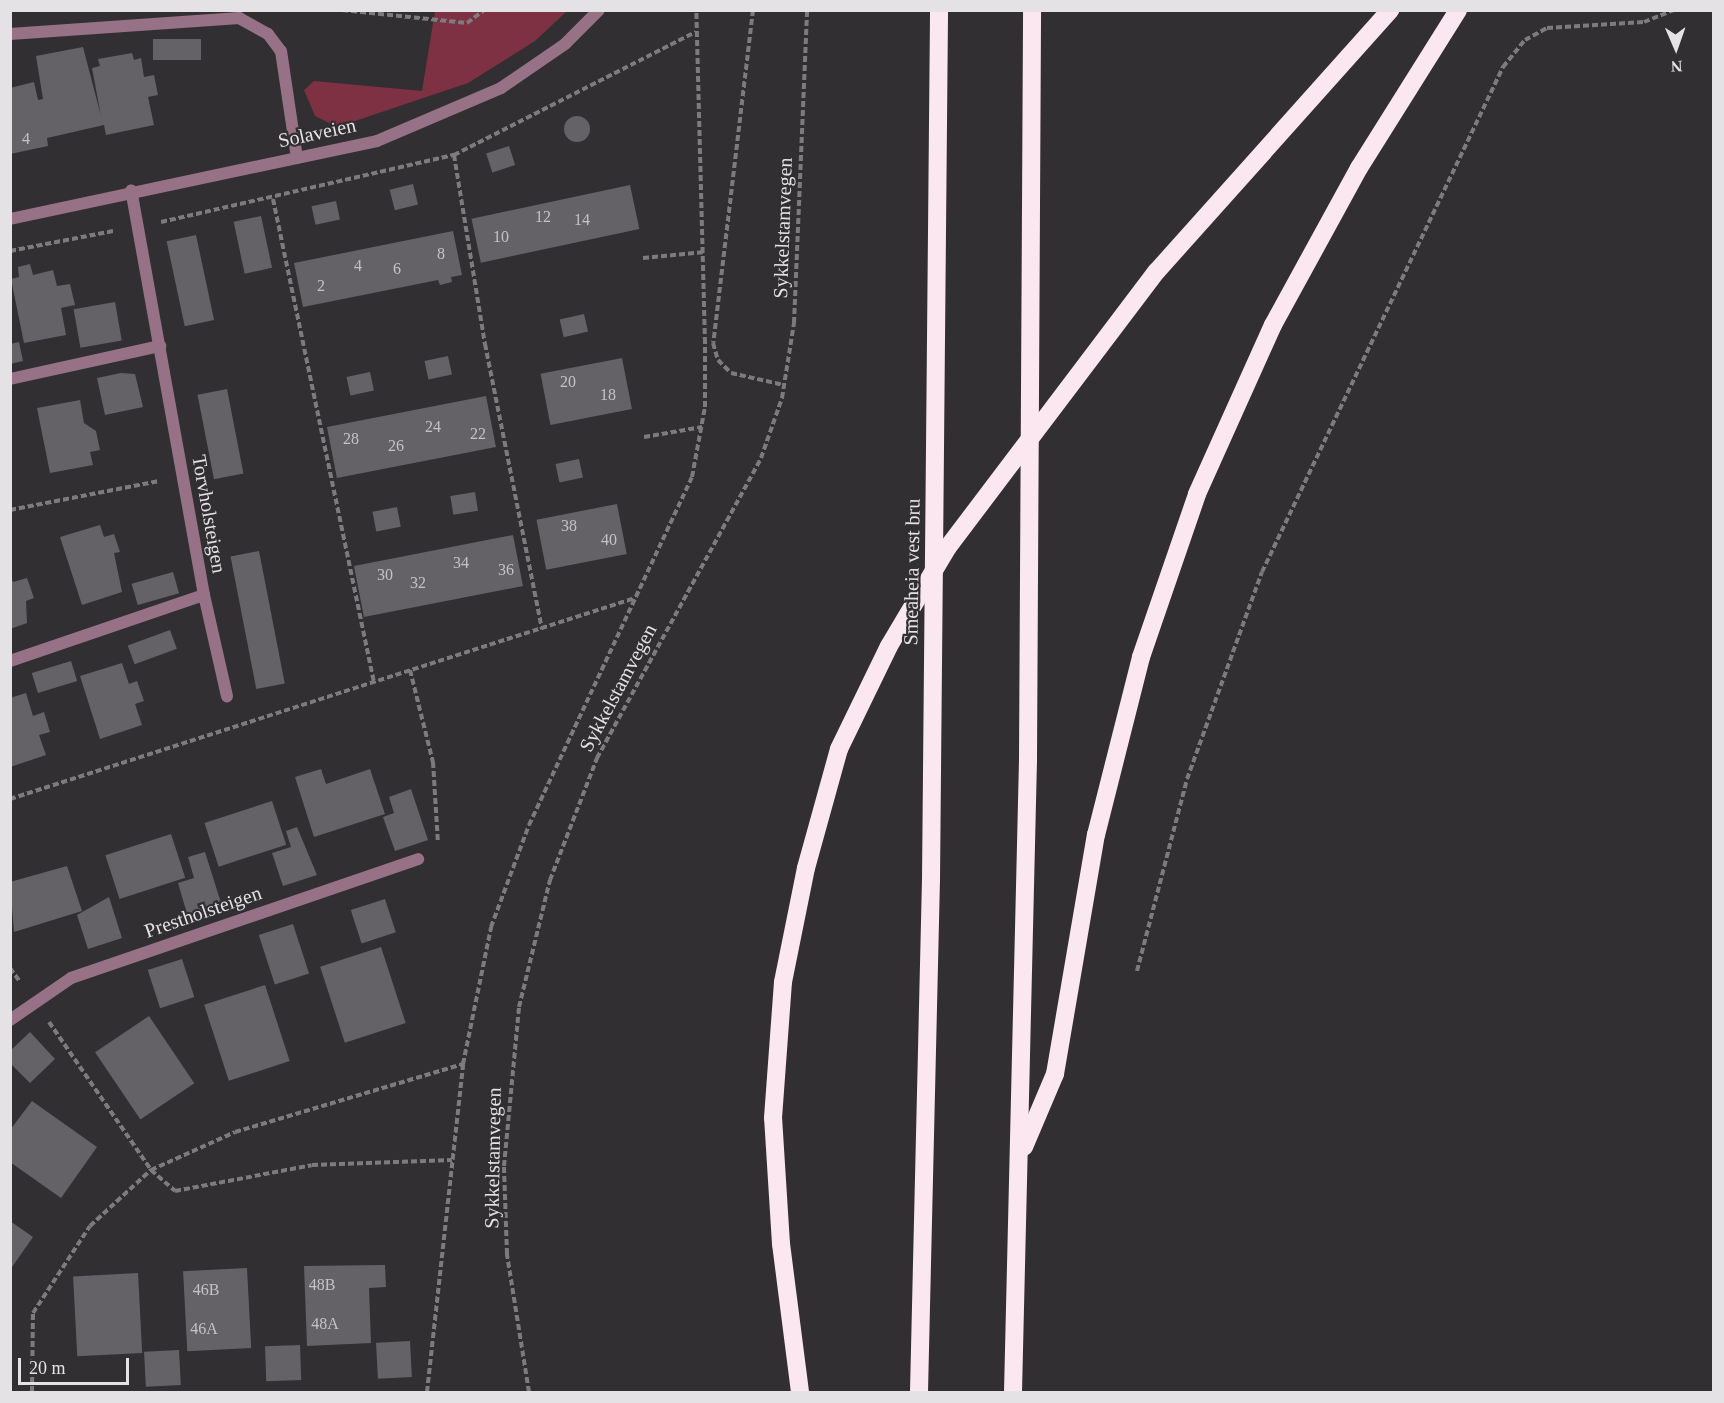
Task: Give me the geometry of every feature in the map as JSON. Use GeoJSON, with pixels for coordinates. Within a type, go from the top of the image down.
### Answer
{"type":"FeatureCollection","features":[{"type":"Feature","properties":{"kind":"highway","name":"Smeaheia vest bru"},"geometry":{"type":"LineString","coordinates":[[919,1392],[933,781],[939,10]]}},
{"type":"Feature","properties":{"kind":"highway"},"geometry":{"type":"LineString","coordinates":[[1012,1392],[1020,1157],[1030,588],[1032,10]]}},
{"type":"Feature","properties":{"kind":"highway"},"geometry":{"type":"LineString","coordinates":[[800,1392],[781,1244],[773,1118],[783,982],[806,868],[839,749],[889,646],[948,547],[1157,271],[1390,10]]}},
{"type":"Feature","properties":{"kind":"highway"},"geometry":{"type":"LineString","coordinates":[[1020,1157],[1055,1074],[1096,835],[1141,657],[1197,494],[1273,325],[1359,168],[1458,10]]}},
{"type":"Feature","properties":{"kind":"street","name":"Solaveien"},"geometry":{"type":"LineString","coordinates":[[10,219],[130,191],[377,141],[480,98],[565,44],[599,10]]}},
{"type":"Feature","properties":{"kind":"street"},"geometry":{"type":"LineString","coordinates":[[10,34],[238,18],[268,34],[281,51],[297,158]]}},
{"type":"Feature","properties":{"kind":"street","name":"Torvholsteigen"},"geometry":{"type":"LineString","coordinates":[[10,661],[204,595],[130,191]]}},
{"type":"Feature","properties":{"kind":"street"},"geometry":{"type":"LineString","coordinates":[[10,379],[160,346]]}},
{"type":"Feature","properties":{"kind":"street"},"geometry":{"type":"LineString","coordinates":[[204,595],[227,696]]}},
{"type":"Feature","properties":{"kind":"street","name":"Prestholsteigen"},"geometry":{"type":"LineString","coordinates":[[10,1020],[33,999],[71,978],[418,859]]}},
{"type":"Feature","properties":{"kind":"path"},"geometry":{"type":"LineString","coordinates":[[342,10],[467,23],[484,10]]}},
{"type":"Feature","properties":{"kind":"path"},"geometry":{"type":"LineString","coordinates":[[427,1392],[463,1064],[491,927],[522,845],[682,504],[702,427],[705,252],[696,10]]}},
{"type":"Feature","properties":{"kind":"path"},"geometry":{"type":"LineString","coordinates":[[753,10],[713,343],[718,360],[731,373],[784,385]]}},
{"type":"Feature","properties":{"kind":"path","name":"Sykkelstamvegen"},"geometry":{"type":"LineString","coordinates":[[529,1392],[507,1254],[504,1166],[509,1079],[534,936],[569,825],[597,758],[761,458],[784,385],[794,323],[807,10]]}},
{"type":"Feature","properties":{"kind":"path"},"geometry":{"type":"LineString","coordinates":[[1137,971],[1187,779],[1262,572],[1503,67],[1525,40],[1548,28],[1644,22],[1673,10]]}},
{"type":"Feature","properties":{"kind":"path"},"geometry":{"type":"LineString","coordinates":[[454,155],[485,344],[542,629]]}},
{"type":"Feature","properties":{"kind":"path"},"geometry":{"type":"LineString","coordinates":[[273,199],[374,681]]}},
{"type":"Feature","properties":{"kind":"path"},"geometry":{"type":"LineString","coordinates":[[643,258],[705,252]]}},
{"type":"Feature","properties":{"kind":"path"},"geometry":{"type":"LineString","coordinates":[[644,437],[702,427]]}},
{"type":"Feature","properties":{"kind":"path"},"geometry":{"type":"LineString","coordinates":[[10,510],[183,476]]}},
{"type":"Feature","properties":{"kind":"path"},"geometry":{"type":"LineString","coordinates":[[10,799],[636,598]]}},
{"type":"Feature","properties":{"kind":"path"},"geometry":{"type":"LineString","coordinates":[[410,670],[433,762],[438,853]]}},
{"type":"Feature","properties":{"kind":"path"},"geometry":{"type":"LineString","coordinates":[[10,968],[151,1170],[175,1191],[312,1165],[452,1160]]}},
{"type":"Feature","properties":{"kind":"path"},"geometry":{"type":"LineString","coordinates":[[32,1392],[33,1313],[90,1226],[151,1170],[235,1132],[463,1064]]}},
{"type":"Feature","properties":{"kind":"shaded area"},"geometry":{"type":"Polygon","coordinates":[[[435,11],[567,11],[535,41],[468,83],[337,127],[315,116],[304,90],[314,81],[422,91],[435,11]]]}},
{"type":"Feature","properties":{"kind":"building"},"geometry":{"type":"Polygon","coordinates":[[[153,39],[201,39],[201,60],[153,60],[153,39]]]}},
{"type":"Feature","properties":{"kind":"building"},"geometry":{"type":"Polygon","coordinates":[[[83,47],[101,116],[92,68],[100,66],[98,59],[132,53],[134,60],[141,58],[144,77],[154,75],[158,95],[148,97],[154,125],[106,135],[104,125],[47,138],[48,146],[10,154],[10,88],[34,82],[38,100],[43,99],[36,56],[83,47]]]}},
{"type":"Feature","properties":{"kind":"building"},"geometry":{"type":"Polygon","coordinates":[[[577,116],[586,120],[590,129],[586,138],[577,142],[568,138],[564,129],[568,120],[577,116]]]}},
{"type":"Feature","properties":{"kind":"building"},"geometry":{"type":"Polygon","coordinates":[[[509,146],[515,165],[492,172],[486,153],[509,146]]]}},
{"type":"Feature","properties":{"kind":"building"},"geometry":{"type":"Polygon","coordinates":[[[413,184],[418,204],[395,210],[390,190],[413,184]]]}},
{"type":"Feature","properties":{"kind":"building"},"geometry":{"type":"Polygon","coordinates":[[[630,185],[639,229],[481,263],[472,219],[630,185]]]}},
{"type":"Feature","properties":{"kind":"building"},"geometry":{"type":"Polygon","coordinates":[[[336,201],[340,220],[315,225],[312,206],[336,201]]]}},
{"type":"Feature","properties":{"kind":"building"},"geometry":{"type":"Polygon","coordinates":[[[261,216],[272,268],[245,274],[234,222],[261,216]]]}},
{"type":"Feature","properties":{"kind":"building"},"geometry":{"type":"Polygon","coordinates":[[[453,231],[462,275],[451,277],[452,282],[440,285],[438,280],[303,307],[294,263],[453,231]]]}},
{"type":"Feature","properties":{"kind":"building"},"geometry":{"type":"Polygon","coordinates":[[[196,235],[214,320],[185,326],[167,241],[196,235]]]}},
{"type":"Feature","properties":{"kind":"building"},"geometry":{"type":"Polygon","coordinates":[[[30,264],[33,275],[53,270],[57,286],[70,284],[75,305],[61,308],[66,335],[24,343],[11,279],[19,277],[18,267],[30,264]]]}},
{"type":"Feature","properties":{"kind":"building"},"geometry":{"type":"Polygon","coordinates":[[[115,302],[122,340],[80,348],[74,309],[115,302]]]}},
{"type":"Feature","properties":{"kind":"building"},"geometry":{"type":"Polygon","coordinates":[[[584,314],[588,332],[564,337],[560,320],[584,314]]]}},
{"type":"Feature","properties":{"kind":"building"},"geometry":{"type":"Polygon","coordinates":[[[19,342],[23,361],[10,364],[10,344],[19,342]]]}},
{"type":"Feature","properties":{"kind":"building"},"geometry":{"type":"Polygon","coordinates":[[[448,356],[452,375],[428,380],[425,361],[448,356]]]}},
{"type":"Feature","properties":{"kind":"building"},"geometry":{"type":"Polygon","coordinates":[[[622,358],[632,409],[550,425],[541,374],[622,358]]]}},
{"type":"Feature","properties":{"kind":"building"},"geometry":{"type":"Polygon","coordinates":[[[370,372],[374,391],[350,396],[347,377],[370,372]]]}},
{"type":"Feature","properties":{"kind":"building"},"geometry":{"type":"Polygon","coordinates":[[[121,373],[135,374],[143,407],[105,415],[97,378],[121,373]]]}},
{"type":"Feature","properties":{"kind":"building"},"geometry":{"type":"Polygon","coordinates":[[[227,389],[243,473],[214,479],[198,395],[227,389]]]}},
{"type":"Feature","properties":{"kind":"building"},"geometry":{"type":"Polygon","coordinates":[[[486,396],[496,447],[337,478],[327,427],[486,396]]]}},
{"type":"Feature","properties":{"kind":"building"},"geometry":{"type":"Polygon","coordinates":[[[80,400],[84,423],[96,431],[100,450],[90,452],[93,465],[50,473],[37,408],[80,400]]]}},
{"type":"Feature","properties":{"kind":"building"},"geometry":{"type":"Polygon","coordinates":[[[579,459],[583,478],[559,483],[556,464],[579,459]]]}},
{"type":"Feature","properties":{"kind":"building"},"geometry":{"type":"Polygon","coordinates":[[[475,492],[478,511],[453,515],[450,496],[475,492]]]}},
{"type":"Feature","properties":{"kind":"building"},"geometry":{"type":"Polygon","coordinates":[[[617,504],[627,554],[546,570],[537,520],[617,504]]]}},
{"type":"Feature","properties":{"kind":"building"},"geometry":{"type":"Polygon","coordinates":[[[397,507],[401,527],[376,531],[372,512],[397,507]]]}},
{"type":"Feature","properties":{"kind":"building"},"geometry":{"type":"Polygon","coordinates":[[[100,525],[104,537],[114,534],[120,552],[114,553],[122,592],[82,605],[60,537],[100,525]]]}},
{"type":"Feature","properties":{"kind":"building"},"geometry":{"type":"Polygon","coordinates":[[[513,535],[523,586],[364,617],[354,566],[513,535]]]}},
{"type":"Feature","properties":{"kind":"building"},"geometry":{"type":"Polygon","coordinates":[[[259,551],[285,684],[256,689],[231,557],[259,551]]]}},
{"type":"Feature","properties":{"kind":"building"},"geometry":{"type":"Polygon","coordinates":[[[173,572],[179,593],[138,605],[132,584],[173,572]]]}},
{"type":"Feature","properties":{"kind":"building"},"geometry":{"type":"Polygon","coordinates":[[[10,575],[13,582],[27,578],[34,598],[26,601],[27,623],[10,629],[10,575]]]}},
{"type":"Feature","properties":{"kind":"building"},"geometry":{"type":"Polygon","coordinates":[[[170,630],[177,649],[135,664],[128,645],[170,630]]]}},
{"type":"Feature","properties":{"kind":"building"},"geometry":{"type":"Polygon","coordinates":[[[71,661],[77,681],[38,693],[32,673],[71,661]]]}},
{"type":"Feature","properties":{"kind":"building"},"geometry":{"type":"Polygon","coordinates":[[[122,663],[129,684],[137,681],[144,701],[135,704],[142,725],[100,739],[80,676],[122,663]]]}},
{"type":"Feature","properties":{"kind":"building"},"geometry":{"type":"Polygon","coordinates":[[[26,693],[33,716],[44,712],[50,732],[39,735],[46,755],[10,767],[10,698],[26,693]]]}},
{"type":"Feature","properties":{"kind":"building"},"geometry":{"type":"Polygon","coordinates":[[[321,769],[326,784],[370,769],[385,814],[314,837],[295,777],[321,769]]]}},
{"type":"Feature","properties":{"kind":"building"},"geometry":{"type":"Polygon","coordinates":[[[411,789],[428,840],[395,851],[383,817],[394,813],[389,797],[411,789]]]}},
{"type":"Feature","properties":{"kind":"building"},"geometry":{"type":"Polygon","coordinates":[[[272,801],[286,845],[219,867],[204,823],[272,801]]]}},
{"type":"Feature","properties":{"kind":"building"},"geometry":{"type":"Polygon","coordinates":[[[297,827],[317,875],[283,886],[272,853],[291,847],[286,831],[297,827]]]}},
{"type":"Feature","properties":{"kind":"building"},"geometry":{"type":"Polygon","coordinates":[[[171,834],[185,878],[120,899],[105,855],[171,834]]]}},
{"type":"Feature","properties":{"kind":"building"},"geometry":{"type":"Polygon","coordinates":[[[205,852],[222,906],[188,917],[178,883],[194,878],[188,857],[205,852]]]}},
{"type":"Feature","properties":{"kind":"building"},"geometry":{"type":"Polygon","coordinates":[[[67,866],[82,911],[14,932],[10,882],[67,866]]]}},
{"type":"Feature","properties":{"kind":"building"},"geometry":{"type":"Polygon","coordinates":[[[109,897],[122,938],[88,949],[77,915],[109,897]]]}},
{"type":"Feature","properties":{"kind":"building"},"geometry":{"type":"Polygon","coordinates":[[[385,899],[396,932],[362,943],[351,910],[385,899]]]}},
{"type":"Feature","properties":{"kind":"building"},"geometry":{"type":"Polygon","coordinates":[[[293,924],[309,973],[275,985],[259,935],[293,924]]]}},
{"type":"Feature","properties":{"kind":"building"},"geometry":{"type":"Polygon","coordinates":[[[381,947],[406,1023],[345,1043],[320,967],[381,947]]]}},
{"type":"Feature","properties":{"kind":"building"},"geometry":{"type":"Polygon","coordinates":[[[182,959],[194,997],[160,1008],[148,970],[182,959]]]}},
{"type":"Feature","properties":{"kind":"building"},"geometry":{"type":"Polygon","coordinates":[[[265,985],[290,1061],[229,1081],[204,1005],[265,985]]]}},
{"type":"Feature","properties":{"kind":"building"},"geometry":{"type":"Polygon","coordinates":[[[149,1016],[194,1083],[140,1119],[95,1052],[149,1016]]]}},
{"type":"Feature","properties":{"kind":"building"},"geometry":{"type":"Polygon","coordinates":[[[30,1032],[55,1059],[30,1083],[10,1063],[10,1051],[30,1032]]]}},
{"type":"Feature","properties":{"kind":"building"},"geometry":{"type":"Polygon","coordinates":[[[32,1101],[97,1147],[61,1198],[10,1162],[10,1130],[32,1101]]]}},
{"type":"Feature","properties":{"kind":"building"},"geometry":{"type":"Polygon","coordinates":[[[10,1221],[33,1237],[10,1270],[10,1221]]]}},
{"type":"Feature","properties":{"kind":"building"},"geometry":{"type":"Polygon","coordinates":[[[385,1265],[386,1287],[369,1288],[371,1343],[307,1346],[304,1266],[385,1265]]]}},
{"type":"Feature","properties":{"kind":"building"},"geometry":{"type":"Polygon","coordinates":[[[247,1268],[251,1348],[187,1351],[183,1271],[247,1268]]]}},
{"type":"Feature","properties":{"kind":"building"},"geometry":{"type":"Polygon","coordinates":[[[138,1273],[142,1353],[77,1356],[73,1276],[138,1273]]]}},
{"type":"Feature","properties":{"kind":"building"},"geometry":{"type":"Polygon","coordinates":[[[410,1341],[412,1377],[378,1379],[376,1343],[410,1341]]]}},
{"type":"Feature","properties":{"kind":"building"},"geometry":{"type":"Polygon","coordinates":[[[300,1345],[301,1380],[266,1381],[265,1346],[300,1345]]]}},
{"type":"Feature","properties":{"kind":"building"},"geometry":{"type":"Polygon","coordinates":[[[179,1350],[181,1385],[146,1387],[144,1352],[179,1350]]]}}]}
